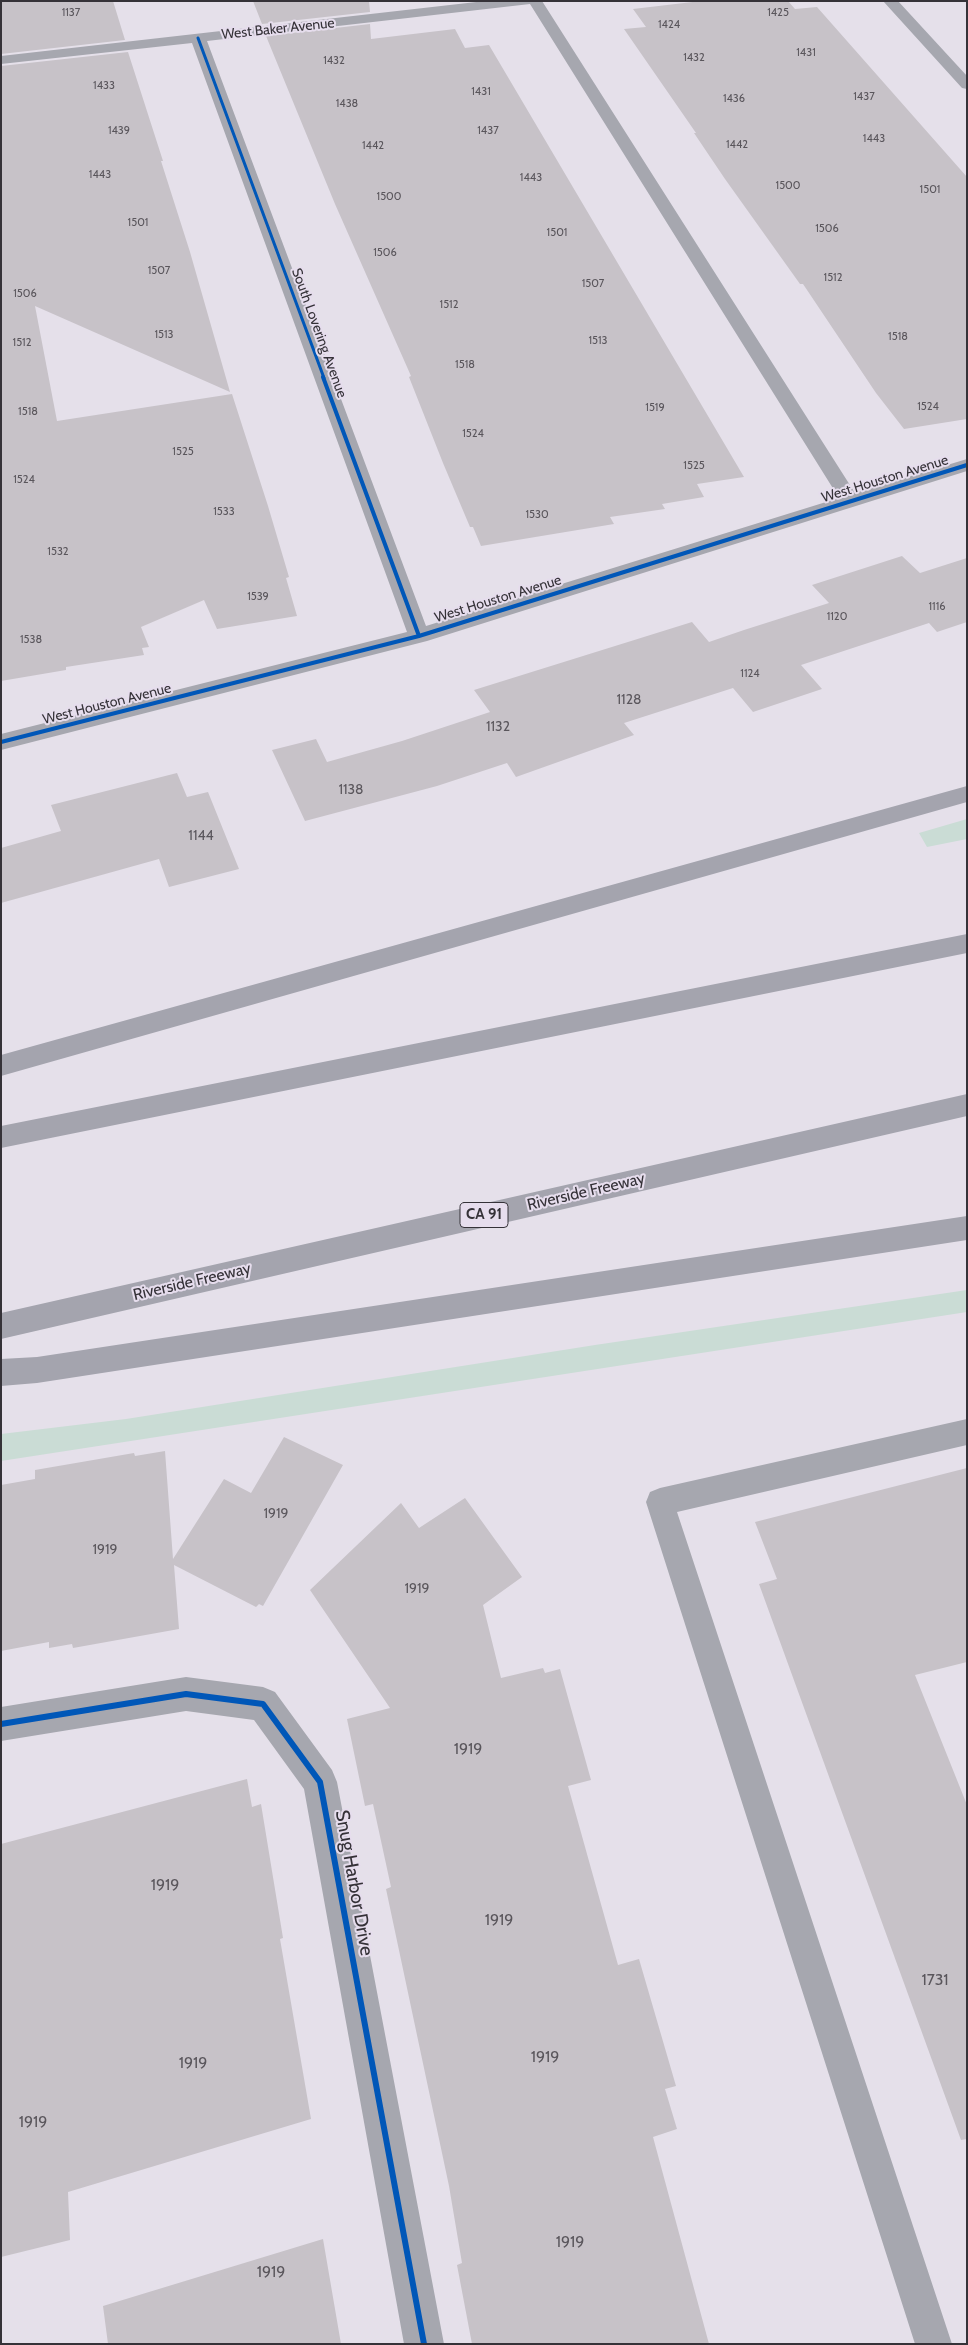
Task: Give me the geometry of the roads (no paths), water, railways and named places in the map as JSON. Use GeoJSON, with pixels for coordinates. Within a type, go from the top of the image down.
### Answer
{"type":"FeatureCollection","features":[{"type":"Feature","properties":{"kind":"highway"},"geometry":{"type":"LineString","coordinates":[[1,1066],[967,794]]}},
{"type":"Feature","properties":{"kind":"highway"},"geometry":{"type":"LineString","coordinates":[[1,1138],[967,943]]}},
{"type":"Feature","properties":{"kind":"highway","name":"Riverside Freeway"},"geometry":{"type":"LineString","coordinates":[[1,1326],[967,1105]]}},
{"type":"Feature","properties":{"kind":"highway"},"geometry":{"type":"LineString","coordinates":[[1,1373],[37,1370],[967,1228]]}},
{"type":"Feature","properties":{"kind":"street","name":"West Baker Avenue"},"geometry":{"type":"LineString","coordinates":[[1,60],[198,38],[438,6],[525,1]]}},
{"type":"Feature","properties":{"kind":"street"},"geometry":{"type":"LineString","coordinates":[[535,1],[850,502]]}},
{"type":"Feature","properties":{"kind":"street"},"geometry":{"type":"LineString","coordinates":[[890,1],[967,85]]}},
{"type":"Feature","properties":{"kind":"street","name":"South Lovering Avenue"},"geometry":{"type":"LineString","coordinates":[[198,38],[418,636]]}},
{"type":"Feature","properties":{"kind":"street","name":"West Houston Avenue"},"geometry":{"type":"LineString","coordinates":[[1,742],[418,636],[967,465]]}},
{"type":"Feature","properties":{"kind":"street","name":"Snug Harbor Drive"},"geometry":{"type":"LineString","coordinates":[[1,1724],[186,1694],[263,1704],[320,1782],[424,2344]]}},
{"type":"Feature","properties":{"kind":"lane"},"geometry":{"type":"LineString","coordinates":[[934,2344],[660,1502],[967,1432]]}}]}
